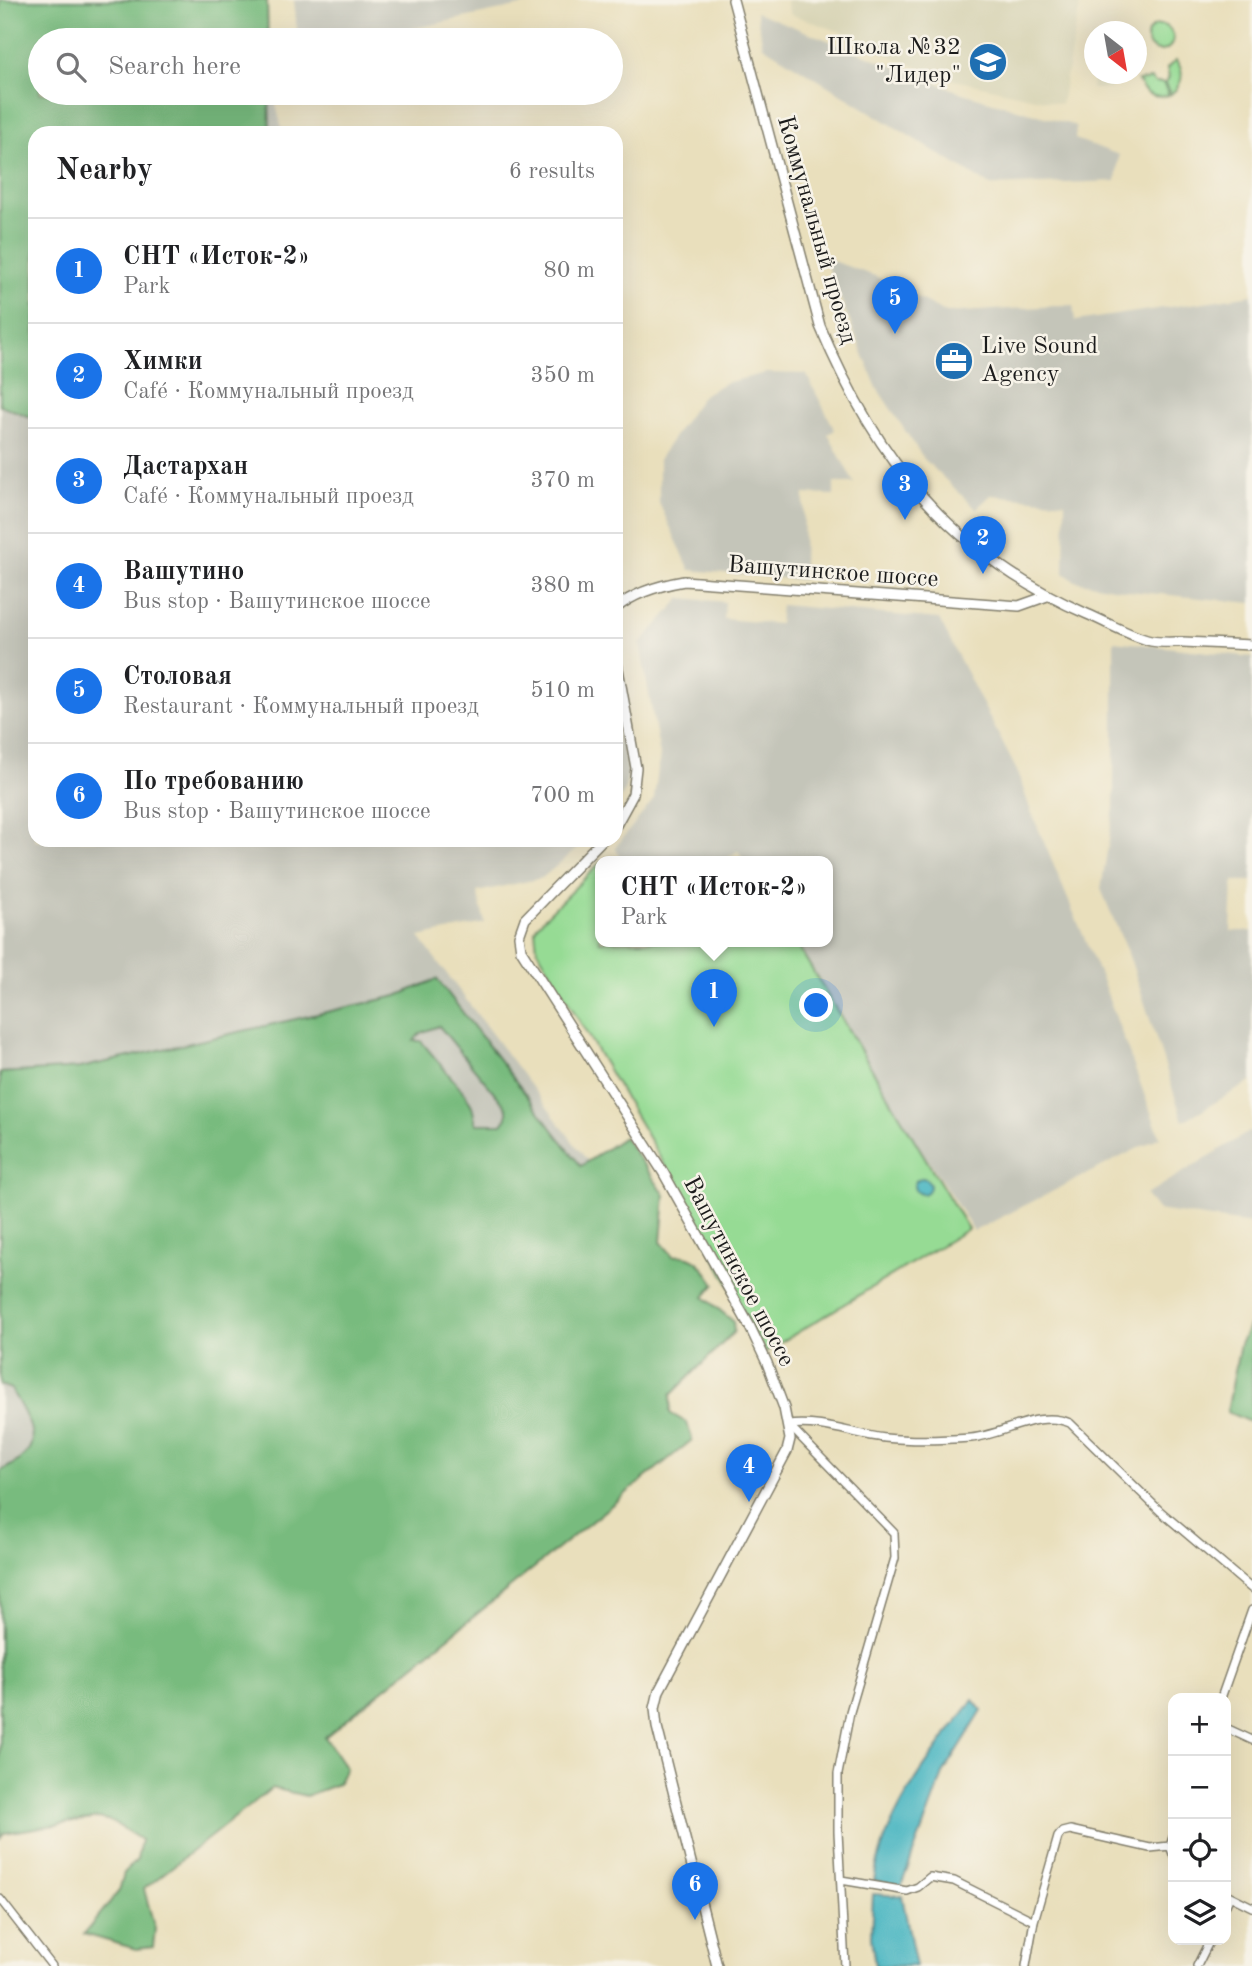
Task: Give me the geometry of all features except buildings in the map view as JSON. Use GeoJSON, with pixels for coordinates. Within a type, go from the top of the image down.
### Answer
{"type":"FeatureCollection","features":[{"type":"Feature","properties":{"kind":"street","name":"Коммунальный проезд"},"geometry":{"type":"LineString","coordinates":[[733,0],[811,295],[836,366],[867,422],[911,486],[963,538],[1046,596]]}},
{"type":"Feature","properties":{"kind":"street","name":"Вашутинское шоссе"},"geometry":{"type":"LineString","coordinates":[[623,604],[643,592],[684,581],[1019,606],[1046,596]]}},
{"type":"Feature","properties":{"kind":"street"},"geometry":{"type":"LineString","coordinates":[[1046,596],[1150,641],[1252,645]]}},
{"type":"Feature","properties":{"kind":"street"},"geometry":{"type":"LineString","coordinates":[[623,696],[636,768],[633,794],[623,812]]}},
{"type":"Feature","properties":{"kind":"street","name":"Вашутинское шоссе"},"geometry":{"type":"LineString","coordinates":[[595,847],[525,919],[519,936],[521,950],[663,1172],[717,1267],[767,1363],[789,1426]]}},
{"type":"Feature","properties":{"kind":"street"},"geometry":{"type":"LineString","coordinates":[[789,1426],[808,1423],[884,1438],[930,1441],[989,1436],[1035,1420],[1059,1418],[1070,1423],[1160,1511],[1252,1589]]}},
{"type":"Feature","properties":{"kind":"street"},"geometry":{"type":"LineString","coordinates":[[789,1426],[894,1533],[895,1558],[850,1712],[838,1774],[845,1966]]}},
{"type":"Feature","properties":{"kind":"street"},"geometry":{"type":"LineString","coordinates":[[717,1966],[670,1785],[655,1707],[659,1691],[787,1451],[789,1426]]}},
{"type":"Feature","properties":{"kind":"street"},"geometry":{"type":"LineString","coordinates":[[1223,1693],[1252,1610]]}},
{"type":"Feature","properties":{"kind":"street"},"geometry":{"type":"LineString","coordinates":[[1231,1730],[1252,1740]]}},
{"type":"Feature","properties":{"kind":"street"},"geometry":{"type":"LineString","coordinates":[[1026,1966],[1034,1921],[1058,1837],[1062,1832],[1070,1830],[1168,1850]]}},
{"type":"Feature","properties":{"kind":"street"},"geometry":{"type":"LineString","coordinates":[[841,1880],[907,1891],[918,1887],[930,1877],[954,1881],[1034,1921]]}},
{"type":"Feature","properties":{"kind":"street"},"geometry":{"type":"LineString","coordinates":[[1231,1896],[1252,1907]]}},
{"type":"Feature","properties":{"kind":"street"},"geometry":{"type":"LineString","coordinates":[[0,1899],[52,1966]]}},
{"type":"Feature","properties":{"kind":"street"},"geometry":{"type":"LineString","coordinates":[[1197,1966],[1208,1945]]}},
{"type":"Feature","properties":{"kind":"shaded area"},"geometry":{"type":"Polygon","coordinates":[[[0,0],[28,28],[28,105],[276,105],[281,126],[28,126],[28,847],[579,847],[542,878],[477,892],[485,923],[419,937],[583,1155],[729,1332],[0,1830],[0,0]]]}},
{"type":"Feature","properties":{"kind":"shaded area"},"geometry":{"type":"Polygon","coordinates":[[[294,0],[549,0],[415,28],[297,28],[294,0]]]}},
{"type":"Feature","properties":{"kind":"shaded area","name":"Школа №32 \"Лидер\""},"geometry":{"type":"Polygon","coordinates":[[[786,0],[1081,0],[1061,104],[941,77],[872,48],[852,36],[790,14],[786,0]]]}},
{"type":"Feature","properties":{"kind":"shaded area"},"geometry":{"type":"Polygon","coordinates":[[[756,12],[962,93],[1076,126],[1075,139],[1119,155],[1116,181],[991,186],[763,46],[756,12]]]}},
{"type":"Feature","properties":{"kind":"shaded area"},"geometry":{"type":"Polygon","coordinates":[[[1092,84],[1112,84],[1111,89],[1091,89],[1092,84]]]}},
{"type":"Feature","properties":{"kind":"shaded area"},"geometry":{"type":"Polygon","coordinates":[[[824,258],[875,276],[947,313],[1073,305],[1075,321],[1252,295],[1252,603],[1129,591],[1075,581],[1064,573],[1065,502],[991,495],[976,509],[924,459],[877,388],[824,258]]]}},
{"type":"Feature","properties":{"kind":"shaded area"},"geometry":{"type":"Polygon","coordinates":[[[766,373],[806,374],[835,430],[828,434],[854,483],[834,483],[834,495],[804,494],[803,580],[690,570],[659,503],[659,458],[703,395],[725,383],[766,373]]]}},
{"type":"Feature","properties":{"kind":"shaded area"},"geometry":{"type":"Polygon","coordinates":[[[681,598],[725,602],[724,619],[779,624],[781,605],[939,619],[1017,771],[1030,809],[1102,980],[1160,1137],[974,1231],[892,1104],[799,947],[833,947],[833,856],[741,856],[738,851],[730,856],[620,856],[615,848],[623,847],[623,838],[654,799],[660,755],[640,644],[681,598]]]}},
{"type":"Feature","properties":{"kind":"shaded area"},"geometry":{"type":"Polygon","coordinates":[[[1114,641],[1252,657],[1252,881],[1233,881],[1231,931],[1252,931],[1252,1081],[1183,1121],[1131,961],[1101,889],[1114,808],[1114,641]]]}},
{"type":"Feature","properties":{"kind":"shaded area"},"geometry":{"type":"Polygon","coordinates":[[[623,747],[628,774],[623,794],[623,747]]]}},
{"type":"Feature","properties":{"kind":"shaded area"},"geometry":{"type":"Polygon","coordinates":[[[1252,1130],[1252,1224],[1157,1210],[1146,1195],[1252,1130]]]}},
{"type":"Feature","properties":{"kind":"green space"},"geometry":{"type":"Polygon","coordinates":[[[0,0],[267,0],[268,28],[28,28],[28,105],[269,105],[270,126],[28,126],[28,416],[0,405],[0,0]]]}},
{"type":"Feature","properties":{"kind":"green space"},"geometry":{"type":"Polygon","coordinates":[[[1155,26],[1165,26],[1172,33],[1172,43],[1165,50],[1155,50],[1148,43],[1148,33],[1155,26]]]}},
{"type":"Feature","properties":{"kind":"green space"},"geometry":{"type":"Polygon","coordinates":[[[1176,60],[1181,69],[1181,78],[1171,94],[1165,83],[1169,77],[1167,68],[1176,60]]]}},
{"type":"Feature","properties":{"kind":"green space"},"geometry":{"type":"Polygon","coordinates":[[[1147,80],[1163,83],[1169,95],[1150,95],[1140,84],[1147,84],[1147,80]]]}},
{"type":"Feature","properties":{"kind":"green space"},"geometry":{"type":"Polygon","coordinates":[[[595,868],[595,947],[799,947],[968,1229],[765,1352],[672,1178],[537,949],[535,930],[595,868]]]}},
{"type":"Feature","properties":{"kind":"green space"},"geometry":{"type":"Polygon","coordinates":[[[437,979],[581,1166],[624,1137],[665,1195],[661,1242],[673,1256],[687,1256],[703,1267],[715,1284],[704,1297],[733,1321],[734,1332],[671,1395],[670,1413],[687,1423],[692,1440],[325,1737],[346,1768],[338,1784],[306,1796],[272,1788],[144,1889],[155,1929],[153,1947],[136,1949],[84,1934],[119,1891],[124,1873],[137,1860],[141,1840],[111,1821],[99,1818],[4,1833],[0,1838],[0,1471],[26,1454],[32,1436],[25,1414],[11,1389],[0,1385],[0,1073],[80,1068],[397,996],[437,979]],[[439,1026],[420,1033],[414,1041],[421,1041],[466,1095],[476,1124],[502,1124],[507,1117],[507,1108],[439,1026]]]}},
{"type":"Feature","properties":{"kind":"green space"},"geometry":{"type":"Polygon","coordinates":[[[1252,1320],[1252,1423],[1227,1412],[1240,1344],[1252,1320]]]}},
{"type":"Feature","properties":{"kind":"water"},"geometry":{"type":"Polygon","coordinates":[[[922,1178],[930,1186],[922,1194],[914,1186],[922,1178]]]}},
{"type":"Feature","properties":{"kind":"water"},"geometry":{"type":"Polygon","coordinates":[[[973,1700],[982,1711],[943,1774],[901,1886],[874,1881],[879,1856],[899,1808],[927,1763],[973,1700]]]}},
{"type":"Feature","properties":{"kind":"water"},"geometry":{"type":"Polygon","coordinates":[[[873,1894],[902,1896],[916,1966],[875,1966],[871,1937],[873,1894]]]}},
{"type":"Feature","properties":{"kind":"place","name":"Школа №32 \"Лидер\""},"geometry":{"type":"Point","coordinates":[988,62]}},
{"type":"Feature","properties":{"kind":"place","name":"Столовая"},"geometry":{"type":"Point","coordinates":[895,334]}},
{"type":"Feature","properties":{"kind":"place","name":"Live Sound Agency"},"geometry":{"type":"Point","coordinates":[954,361]}},
{"type":"Feature","properties":{"kind":"place","name":"Дастархан"},"geometry":{"type":"Point","coordinates":[905,520]}},
{"type":"Feature","properties":{"kind":"place","name":"Химки"},"geometry":{"type":"Point","coordinates":[983,574]}},
{"type":"Feature","properties":{"kind":"place","name":"СНТ «Исток-2»"},"geometry":{"type":"Point","coordinates":[714,1027]}},
{"type":"Feature","properties":{"kind":"place","name":"Вашутино"},"geometry":{"type":"Point","coordinates":[749,1502]}},
{"type":"Feature","properties":{"kind":"place","name":"По требованию"},"geometry":{"type":"Point","coordinates":[695,1920]}}]}
